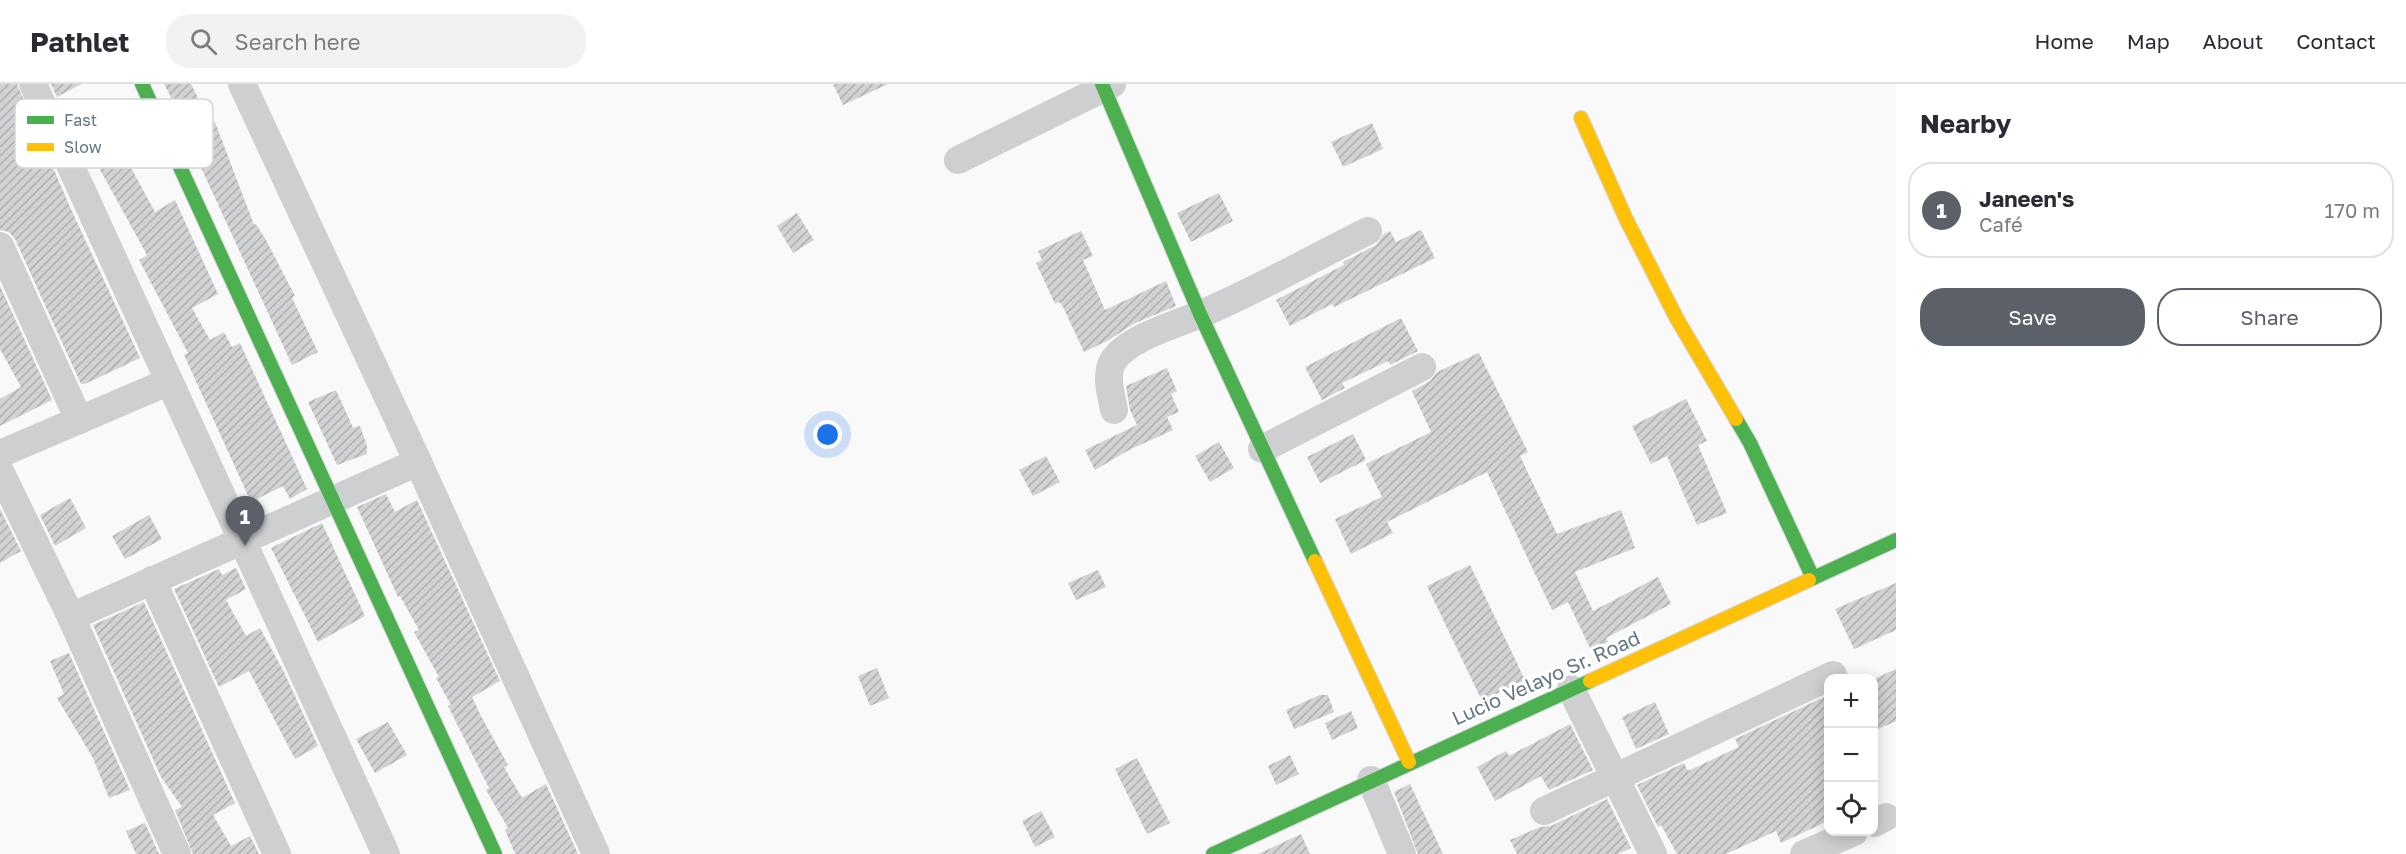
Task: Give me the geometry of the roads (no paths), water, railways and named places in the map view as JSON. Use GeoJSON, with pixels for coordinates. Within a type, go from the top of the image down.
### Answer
{"type":"FeatureCollection","features":[{"type":"Feature","properties":{"kind":"street"},"geometry":{"type":"LineString","coordinates":[[33,84],[40,99]]}},
{"type":"Feature","properties":{"kind":"street"},"geometry":{"type":"LineString","coordinates":[[142,84],[149,99]]}},
{"type":"Feature","properties":{"kind":"street"},"geometry":{"type":"LineString","coordinates":[[242,84],[418,462],[596,854]]}},
{"type":"Feature","properties":{"kind":"street"},"geometry":{"type":"LineString","coordinates":[[958,160],[1106,85],[1200,314],[1409,762]]}},
{"type":"Feature","properties":{"kind":"street"},"geometry":{"type":"LineString","coordinates":[[1581,117],[1626,219],[1677,319],[1750,443],[1813,578]]}},
{"type":"Feature","properties":{"kind":"street"},"geometry":{"type":"LineString","coordinates":[[71,168],[386,854]]}},
{"type":"Feature","properties":{"kind":"street"},"geometry":{"type":"LineString","coordinates":[[181,168],[495,854]]}},
{"type":"Feature","properties":{"kind":"street"},"geometry":{"type":"LineString","coordinates":[[1114,410],[1109,378],[1112,362],[1120,352],[1167,325],[1200,314],[1368,231]]}},
{"type":"Feature","properties":{"kind":"street"},"geometry":{"type":"LineString","coordinates":[[0,246],[79,420]]}},
{"type":"Feature","properties":{"kind":"street"},"geometry":{"type":"LineString","coordinates":[[1262,450],[1422,367]]}},
{"type":"Feature","properties":{"kind":"street"},"geometry":{"type":"LineString","coordinates":[[0,454],[168,382]]}},
{"type":"Feature","properties":{"kind":"street"},"geometry":{"type":"LineString","coordinates":[[71,617],[418,462]]}},
{"type":"Feature","properties":{"kind":"street"},"geometry":{"type":"LineString","coordinates":[[0,471],[71,617],[177,854]]}},
{"type":"Feature","properties":{"kind":"street","name":"Lucio Velayo Sr. Road"},"geometry":{"type":"LineString","coordinates":[[1213,854],[1896,540]]}},
{"type":"Feature","properties":{"kind":"street"},"geometry":{"type":"LineString","coordinates":[[152,580],[277,854]]}},
{"type":"Feature","properties":{"kind":"street"},"geometry":{"type":"LineString","coordinates":[[1544,811],[1824,679]]}},
{"type":"Feature","properties":{"kind":"street"},"geometry":{"type":"LineString","coordinates":[[1571,688],[1653,854]]}},
{"type":"Feature","properties":{"kind":"street"},"geometry":{"type":"LineString","coordinates":[[1371,780],[1402,854]]}},
{"type":"Feature","properties":{"kind":"street"},"geometry":{"type":"LineString","coordinates":[[1804,854],[1843,836]]}},
{"type":"Feature","properties":{"kind":"place","name":"Janeen's"},"geometry":{"type":"Point","coordinates":[245,546]}}]}
